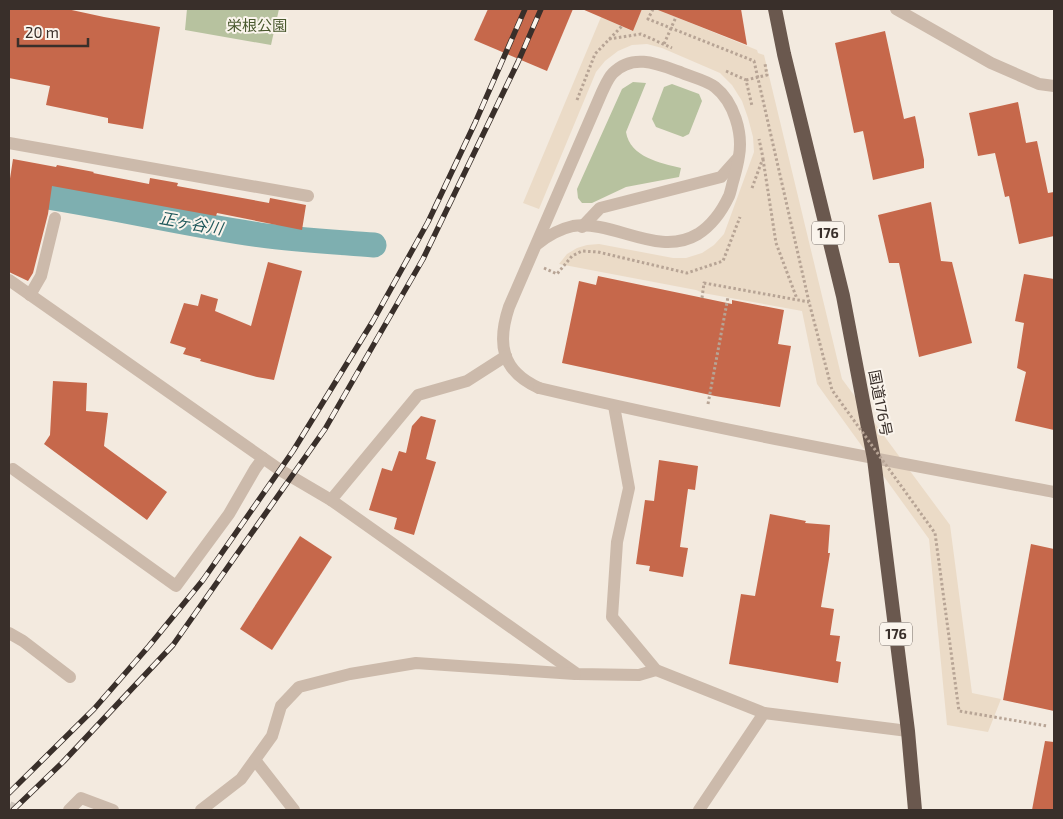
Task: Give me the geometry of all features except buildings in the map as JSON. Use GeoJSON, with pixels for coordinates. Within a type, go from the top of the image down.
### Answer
{"type":"FeatureCollection","features":[{"type":"Feature","properties":{"kind":"highway","name":"国道176号"},"geometry":{"type":"LineString","coordinates":[[775,9],[784,54],[843,296],[874,458],[908,731],[915,810]]}},
{"type":"Feature","properties":{"kind":"street"},"geometry":{"type":"LineString","coordinates":[[896,9],[990,63],[1039,84],[1054,86]]}},
{"type":"Feature","properties":{"kind":"street"},"geometry":{"type":"LineString","coordinates":[[536,245],[546,237],[573,226],[614,230],[639,238],[667,243],[687,241],[704,230],[717,218],[730,196],[740,145],[734,113],[725,96],[714,86],[659,64],[634,61],[623,65],[612,74],[602,92],[536,245],[504,322],[502,338],[506,356],[513,370],[526,382],[539,388],[614,406],[1054,492]]}},
{"type":"Feature","properties":{"kind":"street"},"geometry":{"type":"LineString","coordinates":[[9,143],[308,196]]}},
{"type":"Feature","properties":{"kind":"street"},"geometry":{"type":"LineString","coordinates":[[582,227],[600,208],[721,177],[739,156]]}},
{"type":"Feature","properties":{"kind":"street"},"geometry":{"type":"LineString","coordinates":[[30,295],[41,276],[55,218]]}},
{"type":"Feature","properties":{"kind":"street"},"geometry":{"type":"LineString","coordinates":[[9,280],[263,458],[331,500],[577,674]]}},
{"type":"Feature","properties":{"kind":"street"},"geometry":{"type":"LineString","coordinates":[[331,500],[418,396],[466,381],[506,356]]}},
{"type":"Feature","properties":{"kind":"street"},"geometry":{"type":"LineString","coordinates":[[614,406],[629,488],[617,542],[612,617],[656,670],[764,713],[908,731]]}},
{"type":"Feature","properties":{"kind":"street"},"geometry":{"type":"LineString","coordinates":[[13,469],[176,586],[229,514],[263,458]]}},
{"type":"Feature","properties":{"kind":"street"},"geometry":{"type":"LineString","coordinates":[[9,633],[70,677]]}},
{"type":"Feature","properties":{"kind":"street"},"geometry":{"type":"LineString","coordinates":[[201,810],[241,780],[272,736],[281,706],[299,687],[350,674],[416,663],[577,674],[639,675],[656,670]]}},
{"type":"Feature","properties":{"kind":"street"},"geometry":{"type":"LineString","coordinates":[[699,810],[764,713]]}},
{"type":"Feature","properties":{"kind":"street"},"geometry":{"type":"LineString","coordinates":[[255,760],[294,810]]}},
{"type":"Feature","properties":{"kind":"street"},"geometry":{"type":"LineString","coordinates":[[69,810],[81,798],[113,810]]}},
{"type":"Feature","properties":{"kind":"path"},"geometry":{"type":"LineString","coordinates":[[653,9],[648,19],[754,61],[809,302],[832,390],[936,533],[959,711],[1047,726]]}},
{"type":"Feature","properties":{"kind":"path"},"geometry":{"type":"LineString","coordinates":[[664,44],[676,17]]}},
{"type":"Feature","properties":{"kind":"path"},"geometry":{"type":"LineString","coordinates":[[746,80],[767,75],[764,56]]}},
{"type":"Feature","properties":{"kind":"path"},"geometry":{"type":"LineString","coordinates":[[763,158],[776,243],[797,299]]}},
{"type":"Feature","properties":{"kind":"path"},"geometry":{"type":"LineString","coordinates":[[702,298],[704,283],[809,302]]}},
{"type":"Feature","properties":{"kind":"path"},"geometry":{"type":"LineString","coordinates":[[708,404],[728,297]]}},
{"type":"Feature","properties":{"kind":"green space","name":"栄根公園"},"geometry":{"type":"Polygon","coordinates":[[[187,9],[279,9],[271,45],[185,30],[187,9]]]}},
{"type":"Feature","properties":{"kind":"green space"},"geometry":{"type":"Polygon","coordinates":[[[633,82],[646,83],[626,132],[629,141],[633,147],[647,158],[681,168],[679,177],[626,187],[592,203],[582,203],[578,198],[577,189],[622,89],[633,82]]]}},
{"type":"Feature","properties":{"kind":"green space"},"geometry":{"type":"Polygon","coordinates":[[[672,84],[699,94],[702,101],[689,134],[683,137],[656,127],[652,119],[664,87],[672,84]]]}},
{"type":"Feature","properties":{"kind":"shaded area"},"geometry":{"type":"Polygon","coordinates":[[[642,9],[667,9],[666,13],[757,50],[758,53],[764,55],[842,379],[950,525],[972,693],[1001,699],[988,732],[947,725],[929,539],[817,384],[802,311],[559,264],[567,254],[587,245],[599,244],[673,258],[686,258],[702,253],[714,245],[724,234],[754,152],[753,137],[748,118],[742,101],[732,85],[720,73],[662,48],[647,44],[632,45],[618,51],[605,61],[596,72],[539,209],[523,203],[601,17],[632,31],[642,9]]]}},
{"type":"Feature","properties":{"kind":"waterway","name":"正ヶ谷川"},"geometry":{"type":"LineString","coordinates":[[9,191],[260,235],[374,245]]}},
{"type":"Feature","properties":{"kind":"tunnel"},"geometry":{"type":"LineString","coordinates":[[9,807],[16,810]]}},
{"type":"Feature","properties":{"kind":"railway"},"geometry":{"type":"LineString","coordinates":[[9,793],[94,709],[149,646],[203,580],[293,451],[373,321],[428,222],[475,123],[525,9]]}},
{"type":"Feature","properties":{"kind":"railway"},"geometry":{"type":"LineString","coordinates":[[13,810],[63,762],[173,645],[325,429],[423,259],[518,62],[541,9]]}}]}
